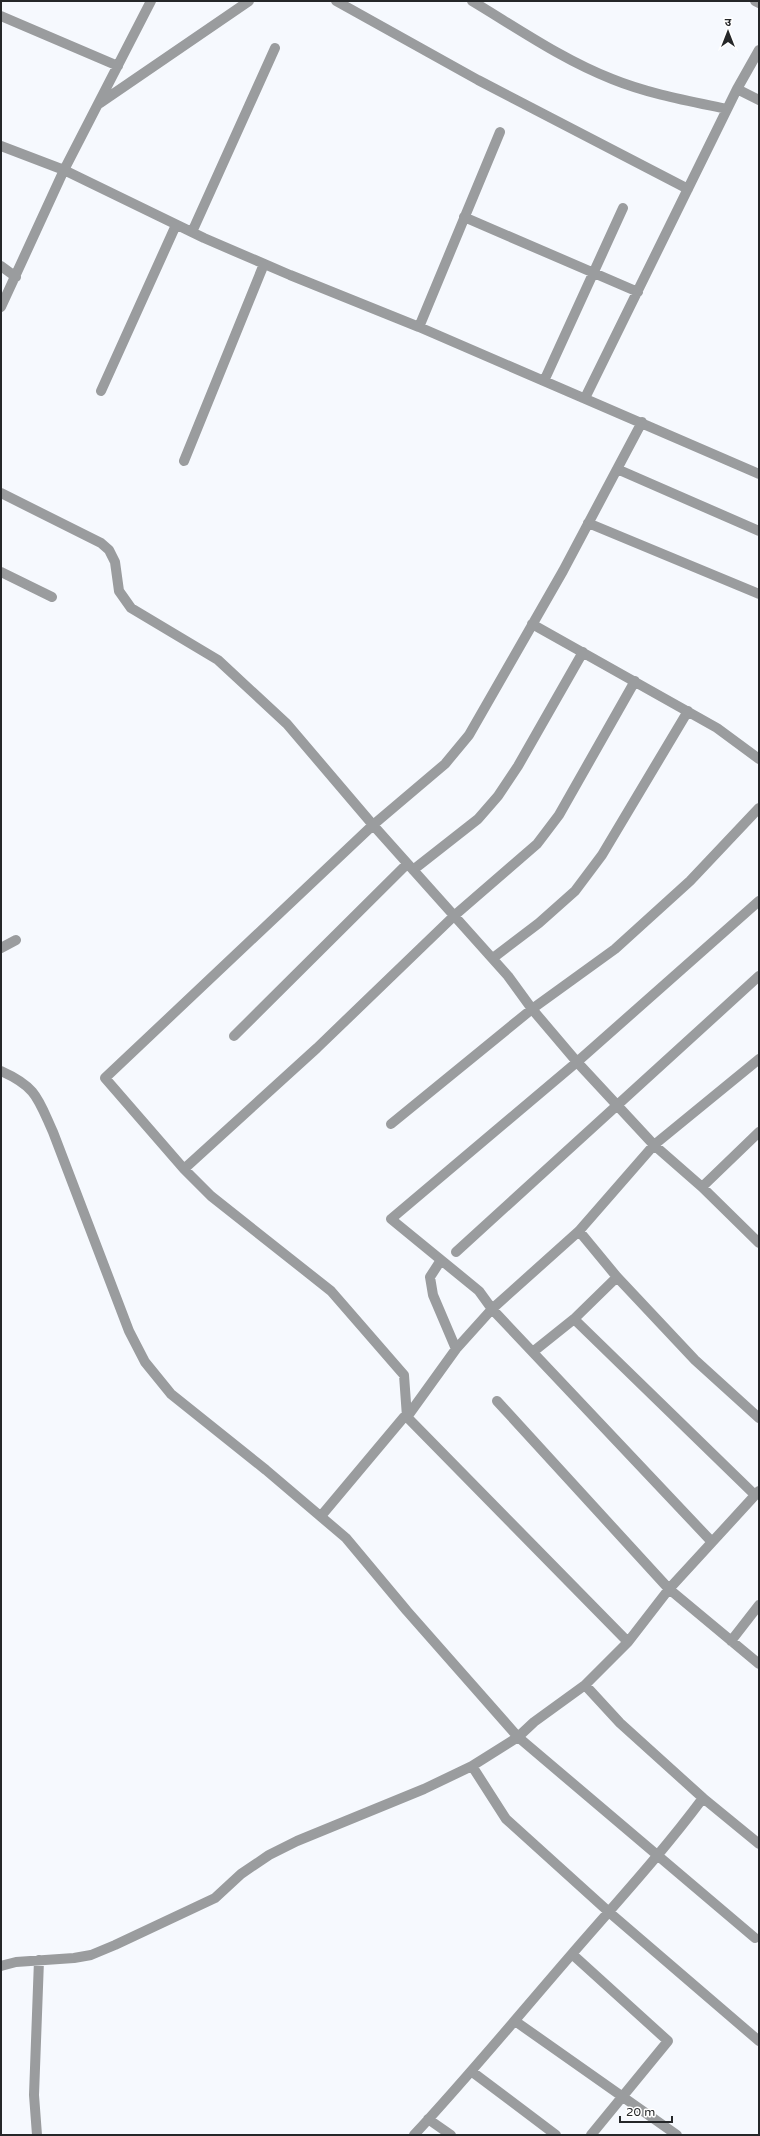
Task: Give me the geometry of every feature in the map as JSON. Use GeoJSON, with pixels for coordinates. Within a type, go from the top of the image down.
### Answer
{"type":"FeatureCollection","features":[{"type":"Feature","properties":{"kind":"street"},"geometry":{"type":"LineString","coordinates":[[1,307],[64,170],[151,1]]}},
{"type":"Feature","properties":{"kind":"street"},"geometry":{"type":"LineString","coordinates":[[98,104],[249,1]]}},
{"type":"Feature","properties":{"kind":"street"},"geometry":{"type":"LineString","coordinates":[[336,1],[485,83],[688,190]]}},
{"type":"Feature","properties":{"kind":"street"},"geometry":{"type":"LineString","coordinates":[[472,1],[584,66],[613,80],[727,110]]}},
{"type":"Feature","properties":{"kind":"street"},"geometry":{"type":"LineString","coordinates":[[754,1],[759,3]]}},
{"type":"Feature","properties":{"kind":"street"},"geometry":{"type":"LineString","coordinates":[[1,16],[118,66]]}},
{"type":"Feature","properties":{"kind":"street"},"geometry":{"type":"LineString","coordinates":[[192,232],[275,48]]}},
{"type":"Feature","properties":{"kind":"street"},"geometry":{"type":"LineString","coordinates":[[585,398],[737,89],[759,50]]}},
{"type":"Feature","properties":{"kind":"street"},"geometry":{"type":"LineString","coordinates":[[737,89],[759,100]]}},
{"type":"Feature","properties":{"kind":"street"},"geometry":{"type":"LineString","coordinates":[[419,327],[500,132]]}},
{"type":"Feature","properties":{"kind":"street"},"geometry":{"type":"LineString","coordinates":[[1,146],[64,170],[176,225],[264,264],[419,327],[642,422],[759,474]]}},
{"type":"Feature","properties":{"kind":"street"},"geometry":{"type":"LineString","coordinates":[[544,381],[623,208]]}},
{"type":"Feature","properties":{"kind":"street"},"geometry":{"type":"LineString","coordinates":[[464,217],[638,292]]}},
{"type":"Feature","properties":{"kind":"street"},"geometry":{"type":"LineString","coordinates":[[101,391],[176,225]]}},
{"type":"Feature","properties":{"kind":"street"},"geometry":{"type":"LineString","coordinates":[[184,461],[264,264]]}},
{"type":"Feature","properties":{"kind":"street"},"geometry":{"type":"LineString","coordinates":[[1,266],[16,277]]}},
{"type":"Feature","properties":{"kind":"street"},"geometry":{"type":"LineString","coordinates":[[628,1642],[407,1417],[404,1375],[331,1291],[211,1196],[184,1169],[105,1078],[373,825],[446,764],[468,735],[532,624],[642,422]]}},
{"type":"Feature","properties":{"kind":"street"},"geometry":{"type":"LineString","coordinates":[[617,470],[759,531]]}},
{"type":"Feature","properties":{"kind":"street"},"geometry":{"type":"LineString","coordinates":[[1,493],[101,543],[109,550],[115,562],[119,591],[131,608],[218,660],[288,724],[373,825],[493,958],[532,1009],[577,1062],[654,1145],[702,1187],[759,1243]]}},
{"type":"Feature","properties":{"kind":"street"},"geometry":{"type":"LineString","coordinates":[[588,523],[759,594]]}},
{"type":"Feature","properties":{"kind":"street"},"geometry":{"type":"LineString","coordinates":[[1,572],[52,597]]}},
{"type":"Feature","properties":{"kind":"street"},"geometry":{"type":"LineString","coordinates":[[532,624],[717,728],[759,759]]}},
{"type":"Feature","properties":{"kind":"street"},"geometry":{"type":"LineString","coordinates":[[234,1036],[410,867],[478,818],[498,796],[518,766],[583,652]]}},
{"type":"Feature","properties":{"kind":"street"},"geometry":{"type":"LineString","coordinates":[[184,1169],[317,1048],[455,915],[537,844],[559,815],[635,681]]}},
{"type":"Feature","properties":{"kind":"street"},"geometry":{"type":"LineString","coordinates":[[493,958],[539,923],[575,891],[602,855],[688,711]]}},
{"type":"Feature","properties":{"kind":"street"},"geometry":{"type":"LineString","coordinates":[[391,1124],[532,1009],[615,949],[690,881],[759,808]]}},
{"type":"Feature","properties":{"kind":"street"},"geometry":{"type":"LineString","coordinates":[[712,1542],[492,1309],[479,1291],[392,1219],[577,1062],[759,902]]}},
{"type":"Feature","properties":{"kind":"street"},"geometry":{"type":"LineString","coordinates":[[1,948],[16,940]]}},
{"type":"Feature","properties":{"kind":"street"},"geometry":{"type":"LineString","coordinates":[[456,1252],[759,976]]}},
{"type":"Feature","properties":{"kind":"street"},"geometry":{"type":"LineString","coordinates":[[321,1516],[404,1417],[407,1417],[456,1349],[492,1309],[579,1231],[654,1145],[759,1059]]}},
{"type":"Feature","properties":{"kind":"street"},"geometry":{"type":"LineString","coordinates":[[1,1071],[28,1085],[38,1100],[53,1132],[130,1331],[145,1362],[171,1394],[346,1538],[407,1611],[518,1737],[755,1938]]}},
{"type":"Feature","properties":{"kind":"street"},"geometry":{"type":"LineString","coordinates":[[702,1187],[759,1132]]}},
{"type":"Feature","properties":{"kind":"street"},"geometry":{"type":"LineString","coordinates":[[579,1231],[617,1277],[695,1360],[759,1418]]}},
{"type":"Feature","properties":{"kind":"street"},"geometry":{"type":"LineString","coordinates":[[441,1260],[430,1277],[432,1295],[456,1349]]}},
{"type":"Feature","properties":{"kind":"street"},"geometry":{"type":"LineString","coordinates":[[534,1352],[574,1319],[617,1277]]}},
{"type":"Feature","properties":{"kind":"street"},"geometry":{"type":"LineString","coordinates":[[1,1966],[16,1962],[74,1958],[91,1955],[216,1898],[241,1874],[269,1855],[290,1844],[424,1789],[472,1766],[518,1737],[534,1722],[585,1685],[628,1642],[669,1589],[757,1493],[574,1319]]}},
{"type":"Feature","properties":{"kind":"street"},"geometry":{"type":"LineString","coordinates":[[497,1401],[669,1589],[759,1664]]}},
{"type":"Feature","properties":{"kind":"street"},"geometry":{"type":"LineString","coordinates":[[731,1641],[759,1605]]}},
{"type":"Feature","properties":{"kind":"street"},"geometry":{"type":"LineString","coordinates":[[585,1685],[620,1723],[703,1798],[759,1844]]}},
{"type":"Feature","properties":{"kind":"street"},"geometry":{"type":"LineString","coordinates":[[472,1766],[506,1819],[610,1913],[759,2041]]}},
{"type":"Feature","properties":{"kind":"street"},"geometry":{"type":"LineString","coordinates":[[414,2135],[516,2020],[572,1954],[610,1913],[657,1854],[680,1829],[703,1798]]}},
{"type":"Feature","properties":{"kind":"street"},"geometry":{"type":"LineString","coordinates":[[572,1954],[668,2041],[591,2135]]}},
{"type":"Feature","properties":{"kind":"street"},"geometry":{"type":"LineString","coordinates":[[37,2135],[34,2095],[40,1960]]}},
{"type":"Feature","properties":{"kind":"street"},"geometry":{"type":"LineString","coordinates":[[516,2020],[676,2135]]}},
{"type":"Feature","properties":{"kind":"street"},"geometry":{"type":"LineString","coordinates":[[471,2071],[556,2135]]}},
{"type":"Feature","properties":{"kind":"street"},"geometry":{"type":"LineString","coordinates":[[428,2119],[451,2135]]}}]}
